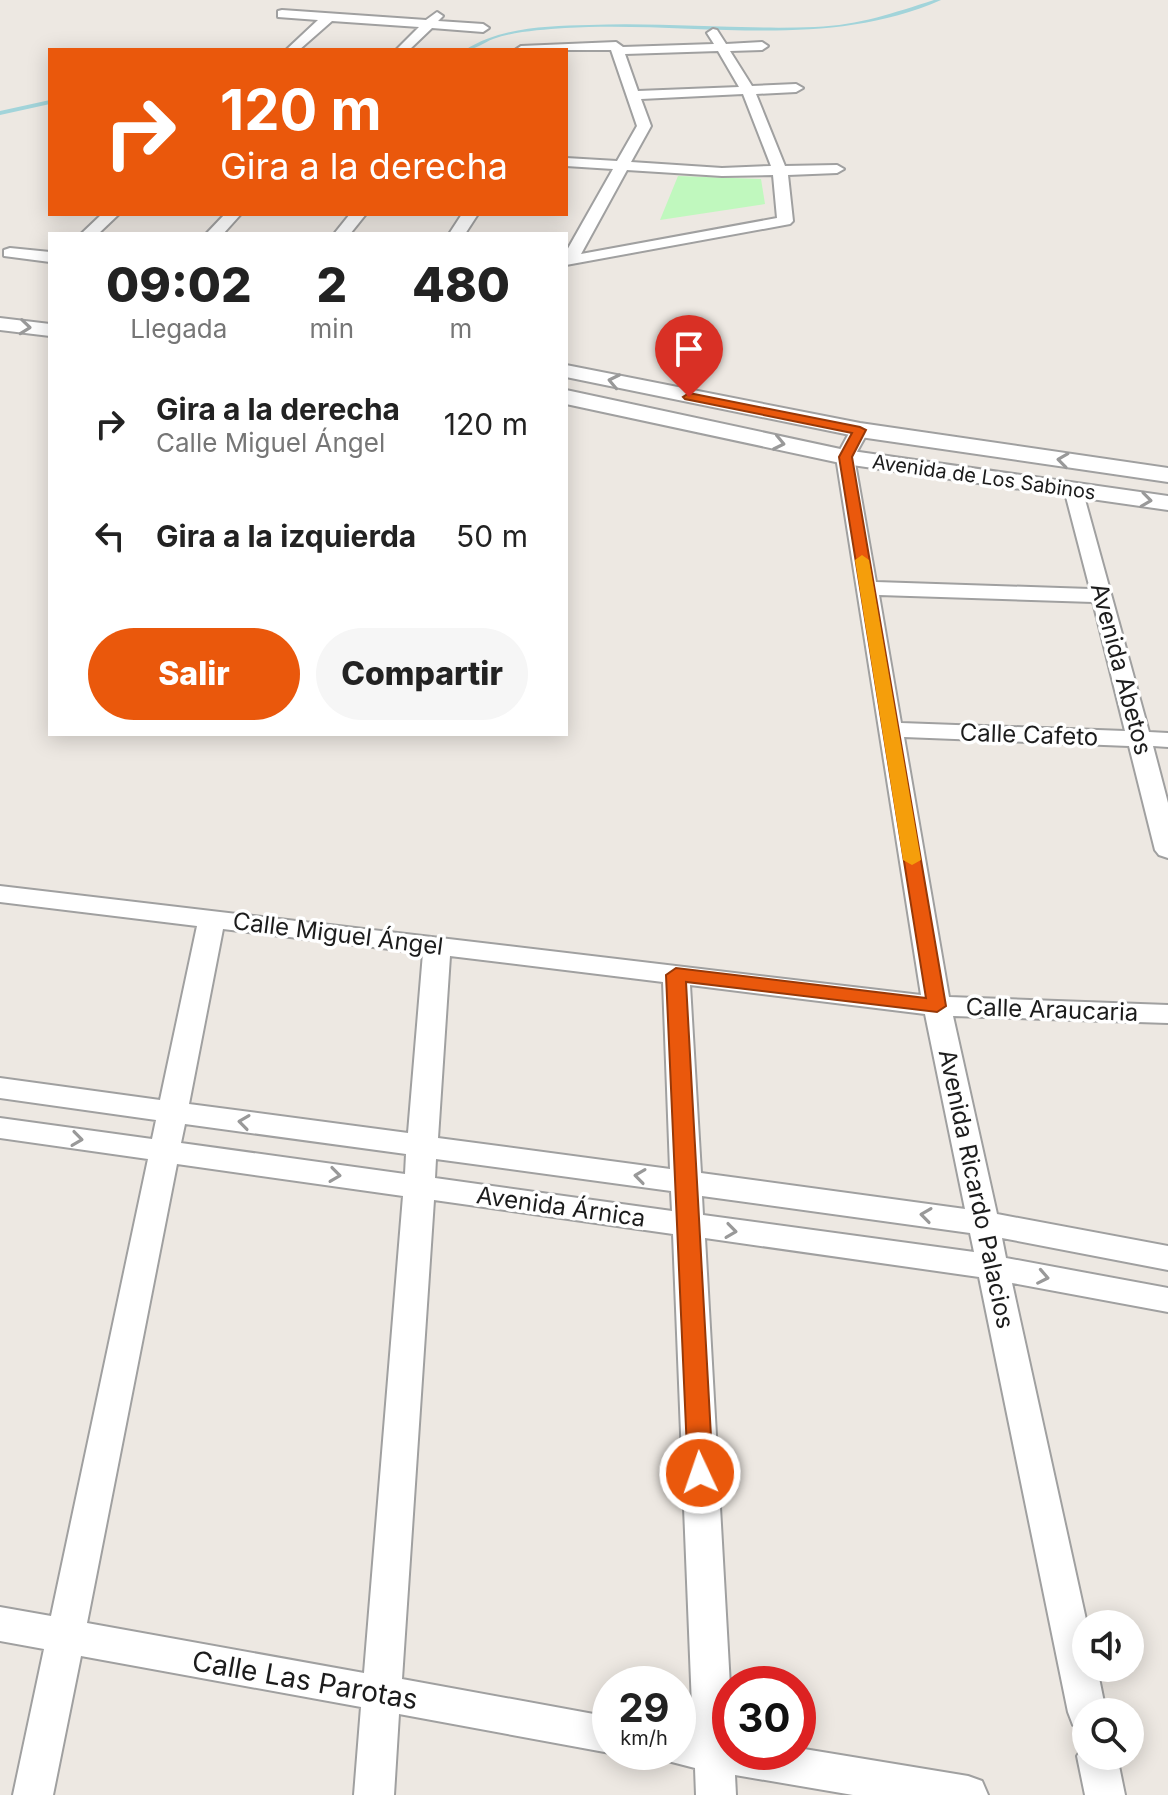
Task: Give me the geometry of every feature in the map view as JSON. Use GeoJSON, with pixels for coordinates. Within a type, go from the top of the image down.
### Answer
{"type":"FeatureCollection","features":[{"type":"Feature","properties":{"kind":"street"},"geometry":{"type":"LineString","coordinates":[[404,48],[442,10]]}},
{"type":"Feature","properties":{"kind":"street"},"geometry":{"type":"LineString","coordinates":[[282,14],[483,28]]}},
{"type":"Feature","properties":{"kind":"street"},"geometry":{"type":"LineString","coordinates":[[294,48],[329,17]]}},
{"type":"Feature","properties":{"kind":"street"},"geometry":{"type":"LineString","coordinates":[[617,48],[636,95],[644,126],[569,261],[785,221],[780,171],[748,90],[713,33]]}},
{"type":"Feature","properties":{"kind":"street"},"geometry":{"type":"LineString","coordinates":[[568,49],[762,46]]}},
{"type":"Feature","properties":{"kind":"street"},"geometry":{"type":"LineString","coordinates":[[636,95],[796,88]]}},
{"type":"Feature","properties":{"kind":"street"},"geometry":{"type":"LineString","coordinates":[[568,162],[722,172],[837,169]]}},
{"type":"Feature","properties":{"kind":"street"},"geometry":{"type":"LineString","coordinates":[[91,232],[109,216]]}},
{"type":"Feature","properties":{"kind":"street"},"geometry":{"type":"LineString","coordinates":[[216,232],[231,216]]}},
{"type":"Feature","properties":{"kind":"street"},"geometry":{"type":"LineString","coordinates":[[344,232],[356,216]]}},
{"type":"Feature","properties":{"kind":"street"},"geometry":{"type":"LineString","coordinates":[[10,253],[48,257]]}},
{"type":"Feature","properties":{"kind":"street"},"geometry":{"type":"LineString","coordinates":[[0,305],[48,310]]}},
{"type":"Feature","properties":{"kind":"street"},"geometry":{"type":"LineString","coordinates":[[0,324],[48,330]]}},
{"type":"Feature","properties":{"kind":"street","name":"Avenida de Los Sabinos"},"geometry":{"type":"LineString","coordinates":[[568,371],[860,430],[1168,475]]}},
{"type":"Feature","properties":{"kind":"street","name":"Avenida de Los Sabinos"},"geometry":{"type":"LineString","coordinates":[[568,397],[845,457],[1168,503]]}},
{"type":"Feature","properties":{"kind":"street"},"geometry":{"type":"LineString","coordinates":[[741,436],[768,411]]}},
{"type":"Feature","properties":{"kind":"street"},"geometry":{"type":"LineString","coordinates":[[845,457],[860,430]]}},
{"type":"Feature","properties":{"kind":"street","name":"Avenida Ricardo Palacios"},"geometry":{"type":"LineString","coordinates":[[845,457],[937,1006],[1084,1698]]}},
{"type":"Feature","properties":{"kind":"street","name":"Avenida Abetos"},"geometry":{"type":"LineString","coordinates":[[1074,489],[1168,850]]}},
{"type":"Feature","properties":{"kind":"street"},"geometry":{"type":"LineString","coordinates":[[867,588],[1102,596]]}},
{"type":"Feature","properties":{"kind":"street","name":"Calle Cafeto"},"geometry":{"type":"LineString","coordinates":[[890,730],[1168,740]]}},
{"type":"Feature","properties":{"kind":"street","name":"Calle Miguel Ángel"},"geometry":{"type":"LineString","coordinates":[[0,894],[937,1006]]}},
{"type":"Feature","properties":{"kind":"street"},"geometry":{"type":"LineString","coordinates":[[33,1795],[212,919]]}},
{"type":"Feature","properties":{"kind":"street"},"geometry":{"type":"LineString","coordinates":[[374,1795],[437,946]]}},
{"type":"Feature","properties":{"kind":"street"},"geometry":{"type":"LineString","coordinates":[[676,975],[688,1225],[695,1666]]}},
{"type":"Feature","properties":{"kind":"street","name":"Calle Araucaria"},"geometry":{"type":"LineString","coordinates":[[937,1006],[1168,1014]]}},
{"type":"Feature","properties":{"kind":"street","name":"Avenida Árnica"},"geometry":{"type":"LineString","coordinates":[[0,1088],[982,1223],[1168,1258]]}},
{"type":"Feature","properties":{"kind":"street","name":"Avenida Árnica"},"geometry":{"type":"LineString","coordinates":[[0,1128],[992,1267],[1168,1300]]}},
{"type":"Feature","properties":{"kind":"street","name":"Calle Las Parotas"},"geometry":{"type":"LineString","coordinates":[[0,1624],[592,1732]]}},
{"type":"Feature","properties":{"kind":"street"},"geometry":{"type":"LineString","coordinates":[[696,1750],[716,1795]]}},
{"type":"Feature","properties":{"kind":"street"},"geometry":{"type":"LineString","coordinates":[[696,1750],[968,1795]]}},
{"type":"Feature","properties":{"kind":"street"},"geometry":{"type":"LineString","coordinates":[[1100,1770],[1105,1795]]}},
{"type":"Feature","properties":{"kind":"green space"},"geometry":{"type":"Polygon","coordinates":[[[678,176],[761,179],[765,204],[660,220],[678,176]]]}},
{"type":"Feature","properties":{"kind":"waterway"},"geometry":{"type":"LineString","coordinates":[[471,48],[491,38],[565,27],[609,25],[776,29],[844,26],[877,20],[939,0]]}},
{"type":"Feature","properties":{"kind":"waterway"},"geometry":{"type":"LineString","coordinates":[[0,113],[48,102]]}},
{"type":"Feature","properties":{"kind":"slow traffic"},"geometry":{"type":"LineString","coordinates":[[862,560],[912,860]]}},
{"type":"Feature","properties":{"kind":"route"},"geometry":{"type":"LineString","coordinates":[[689,397],[860,430],[845,457],[937,1006],[676,975],[700,1473]]}}]}
